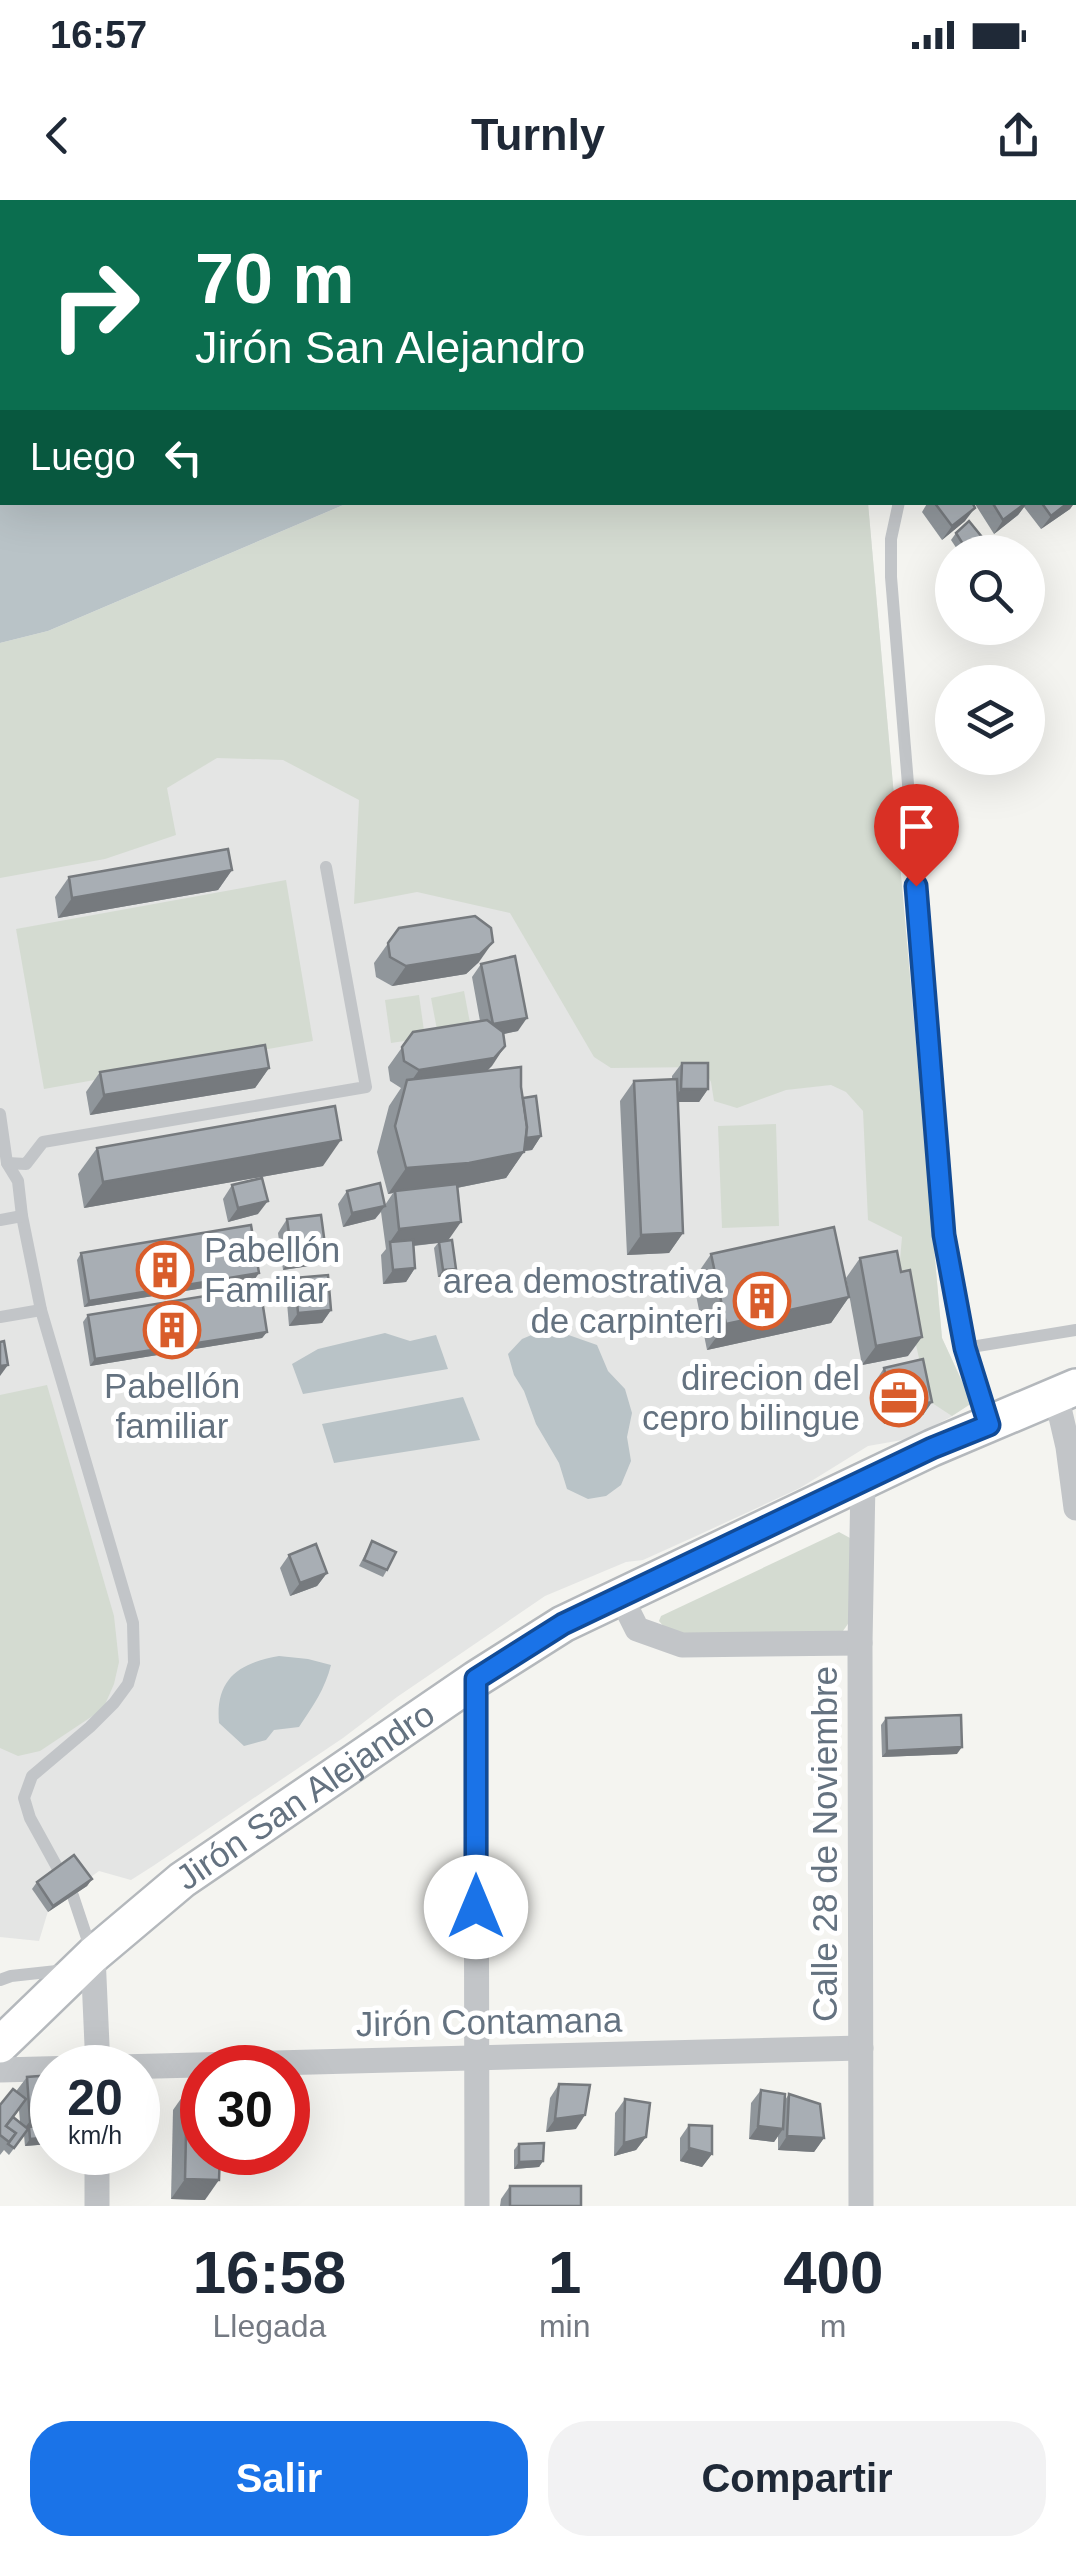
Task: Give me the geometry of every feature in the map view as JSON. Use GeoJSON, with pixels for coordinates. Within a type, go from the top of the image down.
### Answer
{"type":"FeatureCollection","features":[{"type":"Feature","properties":{"kind":"street","name":"Jirón San Alejandro"},"geometry":{"type":"LineString","coordinates":[[0,2045],[85,1962],[182,1880],[563,1624],[932,1448],[1066,1391]]}},
{"type":"Feature","properties":{"kind":"street"},"geometry":{"type":"LineString","coordinates":[[1066,1391],[1076,1508]]}},
{"type":"Feature","properties":{"kind":"street","name":"Calle 28 de Noviembre"},"geometry":{"type":"LineString","coordinates":[[861,2206],[862,1482]]}},
{"type":"Feature","properties":{"kind":"street"},"geometry":{"type":"LineString","coordinates":[[621,1597],[637,1629],[682,1645],[860,1643]]}},
{"type":"Feature","properties":{"kind":"street"},"geometry":{"type":"LineString","coordinates":[[476,1679],[478,2206]]}},
{"type":"Feature","properties":{"kind":"street"},"geometry":{"type":"LineString","coordinates":[[85,1962],[95,2045]]}},
{"type":"Feature","properties":{"kind":"street","name":"Jirón Contamana"},"geometry":{"type":"LineString","coordinates":[[160,2066],[861,2048]]}},
{"type":"Feature","properties":{"kind":"street","name":"Jirón Contamana"},"geometry":{"type":"LineString","coordinates":[[0,2070],[30,2069]]}},
{"type":"Feature","properties":{"kind":"street"},"geometry":{"type":"LineString","coordinates":[[97,2206],[98,2175]]}},
{"type":"Feature","properties":{"kind":"lane"},"geometry":{"type":"LineString","coordinates":[[898,505],[892,539],[894,616],[944,1235],[965,1348],[989,1425]]}},
{"type":"Feature","properties":{"kind":"lane"},"geometry":{"type":"LineString","coordinates":[[7,1163],[26,1164],[42,1142],[366,1087],[326,866]]}},
{"type":"Feature","properties":{"kind":"lane"},"geometry":{"type":"LineString","coordinates":[[0,1114],[7,1163],[18,1181],[40,1310],[133,1623],[134,1663],[128,1684],[114,1703],[32,1776],[24,1798],[30,1818],[84,1924],[85,1962],[0,1980]]}},
{"type":"Feature","properties":{"kind":"lane"},"geometry":{"type":"LineString","coordinates":[[0,1220],[22,1216]]}},
{"type":"Feature","properties":{"kind":"lane"},"geometry":{"type":"LineString","coordinates":[[0,1317],[40,1310]]}},
{"type":"Feature","properties":{"kind":"lane"},"geometry":{"type":"LineString","coordinates":[[965,1348],[1076,1330]]}},
{"type":"Feature","properties":{"kind":"shaded area"},"geometry":{"type":"Polygon","coordinates":[[[0,505],[343,505],[48,631],[0,643],[0,505]]]}},
{"type":"Feature","properties":{"kind":"shaded area"},"geometry":{"type":"Polygon","coordinates":[[[343,505],[868,505],[942,1338],[972,1403],[952,1416],[929,1401],[899,1272],[902,1237],[868,1220],[863,1111],[846,1092],[831,1085],[786,1090],[737,1108],[714,1101],[703,1067],[611,1068],[594,1057],[510,913],[417,892],[354,904],[359,800],[283,760],[217,758],[167,788],[176,835],[105,859],[0,878],[0,643],[48,631],[343,505]]]}},
{"type":"Feature","properties":{"kind":"shaded area"},"geometry":{"type":"Polygon","coordinates":[[[447,505],[868,505],[942,1338],[972,1403],[908,1439],[868,1446],[800,1488],[694,1537],[545,1596],[131,1880],[99,1871],[49,1908],[39,1941],[0,1937],[0,778],[378,554],[447,505]]]}},
{"type":"Feature","properties":{"kind":"shaded area"},"geometry":{"type":"Polygon","coordinates":[[[286,880],[313,1041],[44,1089],[16,929],[286,880]]]}},
{"type":"Feature","properties":{"kind":"shaded area"},"geometry":{"type":"Polygon","coordinates":[[[464,991],[471,1028],[438,1035],[431,998],[464,991]]]}},
{"type":"Feature","properties":{"kind":"shaded area"},"geometry":{"type":"Polygon","coordinates":[[[419,995],[425,1038],[391,1043],[385,1000],[419,995]]]}},
{"type":"Feature","properties":{"kind":"shaded area"},"geometry":{"type":"Polygon","coordinates":[[[776,1124],[779,1226],[722,1228],[718,1126],[776,1124]]]}},
{"type":"Feature","properties":{"kind":"shaded area"},"geometry":{"type":"Polygon","coordinates":[[[541,1331],[560,1332],[597,1345],[608,1371],[625,1389],[632,1413],[627,1437],[631,1461],[621,1485],[606,1496],[588,1499],[567,1489],[559,1463],[514,1375],[508,1354],[522,1339],[541,1331]]]}},
{"type":"Feature","properties":{"kind":"shaded area"},"geometry":{"type":"Polygon","coordinates":[[[385,1333],[410,1341],[436,1335],[448,1369],[303,1394],[292,1364],[318,1349],[385,1333]]]}},
{"type":"Feature","properties":{"kind":"shaded area"},"geometry":{"type":"Polygon","coordinates":[[[47,1385],[114,1616],[119,1662],[103,1709],[40,1751],[18,1756],[0,1748],[0,1395],[47,1385]]]}},
{"type":"Feature","properties":{"kind":"shaded area"},"geometry":{"type":"Polygon","coordinates":[[[463,1397],[480,1440],[334,1463],[322,1424],[463,1397]]]}},
{"type":"Feature","properties":{"kind":"shaded area"},"geometry":{"type":"Polygon","coordinates":[[[839,1532],[850,1538],[850,1621],[843,1631],[692,1637],[664,1627],[659,1621],[661,1616],[839,1532]]]}},
{"type":"Feature","properties":{"kind":"shaded area"},"geometry":{"type":"Polygon","coordinates":[[[279,1656],[331,1665],[322,1690],[299,1727],[274,1730],[266,1740],[244,1746],[219,1723],[221,1695],[241,1669],[279,1656]]]}},
{"type":"Feature","properties":{"kind":"building"},"geometry":{"type":"Polygon","coordinates":[[[936,505],[974,505],[975,508],[952,526],[936,505]]]}},
{"type":"Feature","properties":{"kind":"building"},"geometry":{"type":"Polygon","coordinates":[[[994,505],[1023,505],[1003,520],[994,505]]]}},
{"type":"Feature","properties":{"kind":"building"},"geometry":{"type":"Polygon","coordinates":[[[1043,505],[1065,505],[1051,516],[1043,505]]]}},
{"type":"Feature","properties":{"kind":"building"},"geometry":{"type":"Polygon","coordinates":[[[969,521],[980,535],[957,535],[969,521]]]}},
{"type":"Feature","properties":{"kind":"building"},"geometry":{"type":"Polygon","coordinates":[[[228,849],[232,870],[72,898],[69,877],[228,849]]]}},
{"type":"Feature","properties":{"kind":"building"},"geometry":{"type":"Polygon","coordinates":[[[475,916],[491,928],[493,942],[480,954],[406,966],[390,957],[388,943],[399,928],[475,916]]]}},
{"type":"Feature","properties":{"kind":"building"},"geometry":{"type":"Polygon","coordinates":[[[515,956],[527,1018],[493,1024],[481,964],[515,956]]]}},
{"type":"Feature","properties":{"kind":"building"},"geometry":{"type":"Polygon","coordinates":[[[487,1020],[503,1032],[505,1046],[494,1058],[419,1070],[404,1061],[402,1047],[413,1032],[487,1020]]]}},
{"type":"Feature","properties":{"kind":"building"},"geometry":{"type":"Polygon","coordinates":[[[265,1045],[269,1068],[104,1095],[100,1072],[265,1045]]]}},
{"type":"Feature","properties":{"kind":"building"},"geometry":{"type":"Polygon","coordinates":[[[682,1063],[708,1063],[708,1089],[681,1089],[682,1063]]]}},
{"type":"Feature","properties":{"kind":"building"},"geometry":{"type":"Polygon","coordinates":[[[521,1067],[527,1127],[524,1152],[469,1163],[406,1168],[395,1126],[407,1080],[521,1067]]]}},
{"type":"Feature","properties":{"kind":"building"},"geometry":{"type":"Polygon","coordinates":[[[677,1079],[683,1233],[641,1235],[634,1081],[677,1079]]]}},
{"type":"Feature","properties":{"kind":"building"},"geometry":{"type":"Polygon","coordinates":[[[536,1096],[541,1136],[526,1138],[523,1098],[536,1096]]]}},
{"type":"Feature","properties":{"kind":"building"},"geometry":{"type":"Polygon","coordinates":[[[335,1106],[341,1140],[103,1182],[97,1148],[335,1106]]]}},
{"type":"Feature","properties":{"kind":"building"},"geometry":{"type":"Polygon","coordinates":[[[262,1178],[268,1201],[238,1208],[232,1185],[262,1178]]]}},
{"type":"Feature","properties":{"kind":"building"},"geometry":{"type":"Polygon","coordinates":[[[380,1183],[385,1206],[352,1213],[347,1191],[380,1183]]]}},
{"type":"Feature","properties":{"kind":"building"},"geometry":{"type":"Polygon","coordinates":[[[457,1184],[461,1222],[399,1229],[395,1191],[457,1184]]]}},
{"type":"Feature","properties":{"kind":"building"},"geometry":{"type":"Polygon","coordinates":[[[321,1215],[326,1252],[292,1256],[287,1219],[321,1215]]]}},
{"type":"Feature","properties":{"kind":"building","name":"Pabellón Familiar"},"geometry":{"type":"Polygon","coordinates":[[[251,1225],[259,1273],[89,1301],[81,1253],[251,1225]]]}},
{"type":"Feature","properties":{"kind":"building"},"geometry":{"type":"Polygon","coordinates":[[[834,1227],[849,1297],[726,1324],[711,1254],[834,1227]]]}},
{"type":"Feature","properties":{"kind":"building"},"geometry":{"type":"Polygon","coordinates":[[[413,1240],[415,1268],[393,1270],[390,1242],[413,1240]]]}},
{"type":"Feature","properties":{"kind":"building"},"geometry":{"type":"Polygon","coordinates":[[[452,1240],[456,1269],[443,1270],[439,1242],[452,1240]]]}},
{"type":"Feature","properties":{"kind":"building"},"geometry":{"type":"Polygon","coordinates":[[[897,1251],[901,1272],[910,1270],[922,1337],[876,1346],[860,1258],[897,1251]]]}},
{"type":"Feature","properties":{"kind":"building"},"geometry":{"type":"Polygon","coordinates":[[[328,1275],[331,1310],[298,1313],[295,1278],[328,1275]]]}},
{"type":"Feature","properties":{"kind":"building","name":"Pabellón familiar"},"geometry":{"type":"Polygon","coordinates":[[[260,1287],[267,1332],[95,1359],[88,1315],[260,1287]]]}},
{"type":"Feature","properties":{"kind":"building"},"geometry":{"type":"Polygon","coordinates":[[[4,1341],[8,1365],[0,1366],[0,1342],[4,1341]]]}},
{"type":"Feature","properties":{"kind":"building"},"geometry":{"type":"Polygon","coordinates":[[[923,1359],[932,1402],[894,1410],[884,1368],[923,1359]]]}},
{"type":"Feature","properties":{"kind":"building"},"geometry":{"type":"Polygon","coordinates":[[[372,1541],[396,1552],[387,1570],[364,1560],[372,1541]]]}},
{"type":"Feature","properties":{"kind":"building"},"geometry":{"type":"Polygon","coordinates":[[[316,1544],[327,1573],[300,1583],[289,1555],[316,1544]]]}},
{"type":"Feature","properties":{"kind":"building"},"geometry":{"type":"Polygon","coordinates":[[[961,1715],[962,1747],[887,1751],[886,1718],[961,1715]]]}},
{"type":"Feature","properties":{"kind":"building"},"geometry":{"type":"Polygon","coordinates":[[[74,1855],[92,1879],[53,1906],[37,1882],[74,1855]]]}},
{"type":"Feature","properties":{"kind":"building"},"geometry":{"type":"Polygon","coordinates":[[[27,2077],[30,2077],[30,2121],[27,2077]]]}},
{"type":"Feature","properties":{"kind":"building"},"geometry":{"type":"Polygon","coordinates":[[[559,2084],[590,2085],[585,2115],[555,2119],[559,2084]]]}},
{"type":"Feature","properties":{"kind":"building"},"geometry":{"type":"Polygon","coordinates":[[[13,2089],[26,2099],[6,2126],[16,2133],[9,2142],[0,2135],[0,2105],[13,2089]]]}},
{"type":"Feature","properties":{"kind":"building"},"geometry":{"type":"Polygon","coordinates":[[[761,2090],[785,2094],[783,2129],[758,2126],[761,2090]]]}},
{"type":"Feature","properties":{"kind":"building"},"geometry":{"type":"Polygon","coordinates":[[[789,2094],[820,2104],[824,2138],[787,2136],[789,2094]]]}},
{"type":"Feature","properties":{"kind":"building"},"geometry":{"type":"Polygon","coordinates":[[[625,2099],[650,2103],[646,2137],[624,2143],[625,2099]]]}},
{"type":"Feature","properties":{"kind":"building"},"geometry":{"type":"Polygon","coordinates":[[[13,2117],[28,2129],[14,2148],[8,2144],[16,2133],[6,2126],[13,2117]]]}},
{"type":"Feature","properties":{"kind":"building"},"geometry":{"type":"Polygon","coordinates":[[[689,2125],[712,2126],[712,2154],[689,2148],[689,2125]]]}},
{"type":"Feature","properties":{"kind":"building"},"geometry":{"type":"Polygon","coordinates":[[[544,2143],[543,2161],[519,2162],[519,2144],[544,2143]]]}},
{"type":"Feature","properties":{"kind":"building"},"geometry":{"type":"Polygon","coordinates":[[[185,2175],[219,2175],[219,2180],[185,2179],[185,2175]]]}},
{"type":"Feature","properties":{"kind":"building"},"geometry":{"type":"Polygon","coordinates":[[[510,2186],[581,2186],[581,2206],[510,2206],[510,2186]]]}},
{"type":"Feature","properties":{"kind":"place","name":"Pabellón Familiar"},"geometry":{"type":"Point","coordinates":[165,1270]}},
{"type":"Feature","properties":{"kind":"place","name":"area demostrativa de carpinteri"},"geometry":{"type":"Point","coordinates":[762,1301]}},
{"type":"Feature","properties":{"kind":"place","name":"Pabellón familiar"},"geometry":{"type":"Point","coordinates":[172,1330]}},
{"type":"Feature","properties":{"kind":"place","name":"direcion del cepro bilingue"},"geometry":{"type":"Point","coordinates":[899,1398]}},
{"type":"Feature","properties":{"kind":"route"},"geometry":{"type":"LineString","coordinates":[[476,1907],[476,1679],[563,1624],[932,1448],[989,1425],[965,1348],[944,1235],[916,886]]}}]}
